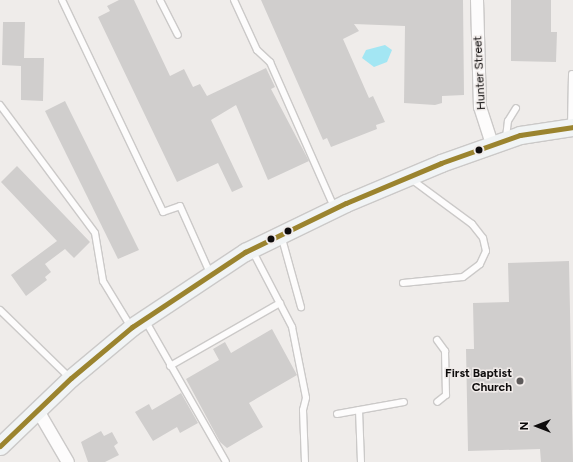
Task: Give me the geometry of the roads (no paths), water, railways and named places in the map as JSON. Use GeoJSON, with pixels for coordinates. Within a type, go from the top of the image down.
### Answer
{"type":"FeatureCollection","features":[{"type":"Feature","properties":{"kind":"main road"},"geometry":{"type":"LineString","coordinates":[[0,446],[71,378],[138,323],[210,273],[251,249],[335,208],[499,141],[541,129],[572,127]]}},
{"type":"Feature","properties":{"kind":"street","name":"Hunter Street"},"geometry":{"type":"LineString","coordinates":[[477,0],[480,107],[499,141]]}},
{"type":"Feature","properties":{"kind":"street"},"geometry":{"type":"LineString","coordinates":[[37,409],[68,462]]}},
{"type":"Feature","properties":{"kind":"lane"},"geometry":{"type":"LineString","coordinates":[[62,0],[164,212],[180,206],[210,273]]}},
{"type":"Feature","properties":{"kind":"lane"},"geometry":{"type":"LineString","coordinates":[[160,0],[178,35]]}},
{"type":"Feature","properties":{"kind":"lane"},"geometry":{"type":"LineString","coordinates":[[234,0],[257,50],[270,62],[335,208]]}},
{"type":"Feature","properties":{"kind":"lane"},"geometry":{"type":"LineString","coordinates":[[572,74],[572,127]]}},
{"type":"Feature","properties":{"kind":"lane"},"geometry":{"type":"LineString","coordinates":[[0,105],[95,232],[103,281],[138,323],[170,366],[226,462]]}},
{"type":"Feature","properties":{"kind":"lane"},"geometry":{"type":"LineString","coordinates":[[499,141],[516,108]]}},
{"type":"Feature","properties":{"kind":"lane"},"geometry":{"type":"LineString","coordinates":[[403,283],[463,277],[480,264],[486,251],[484,238],[472,224],[408,177]]}},
{"type":"Feature","properties":{"kind":"lane"},"geometry":{"type":"LineString","coordinates":[[281,234],[301,307]]}},
{"type":"Feature","properties":{"kind":"lane"},"geometry":{"type":"LineString","coordinates":[[251,249],[292,327],[306,398],[303,410],[305,462]]}},
{"type":"Feature","properties":{"kind":"lane"},"geometry":{"type":"LineString","coordinates":[[170,366],[280,303]]}},
{"type":"Feature","properties":{"kind":"lane"},"geometry":{"type":"LineString","coordinates":[[0,310],[71,378]]}},
{"type":"Feature","properties":{"kind":"lane"},"geometry":{"type":"LineString","coordinates":[[437,340],[444,351],[446,395],[437,402]]}},
{"type":"Feature","properties":{"kind":"lane"},"geometry":{"type":"LineString","coordinates":[[337,414],[404,402]]}},
{"type":"Feature","properties":{"kind":"lane"},"geometry":{"type":"LineString","coordinates":[[359,410],[362,462]]}},
{"type":"Feature","properties":{"kind":"water"},"geometry":{"type":"Polygon","coordinates":[[[385,45],[392,50],[387,62],[374,67],[362,58],[366,50],[385,45]]]}},
{"type":"Feature","properties":{"kind":"place","name":"First Baptist Church"},"geometry":{"type":"Point","coordinates":[520,381]}}]}
